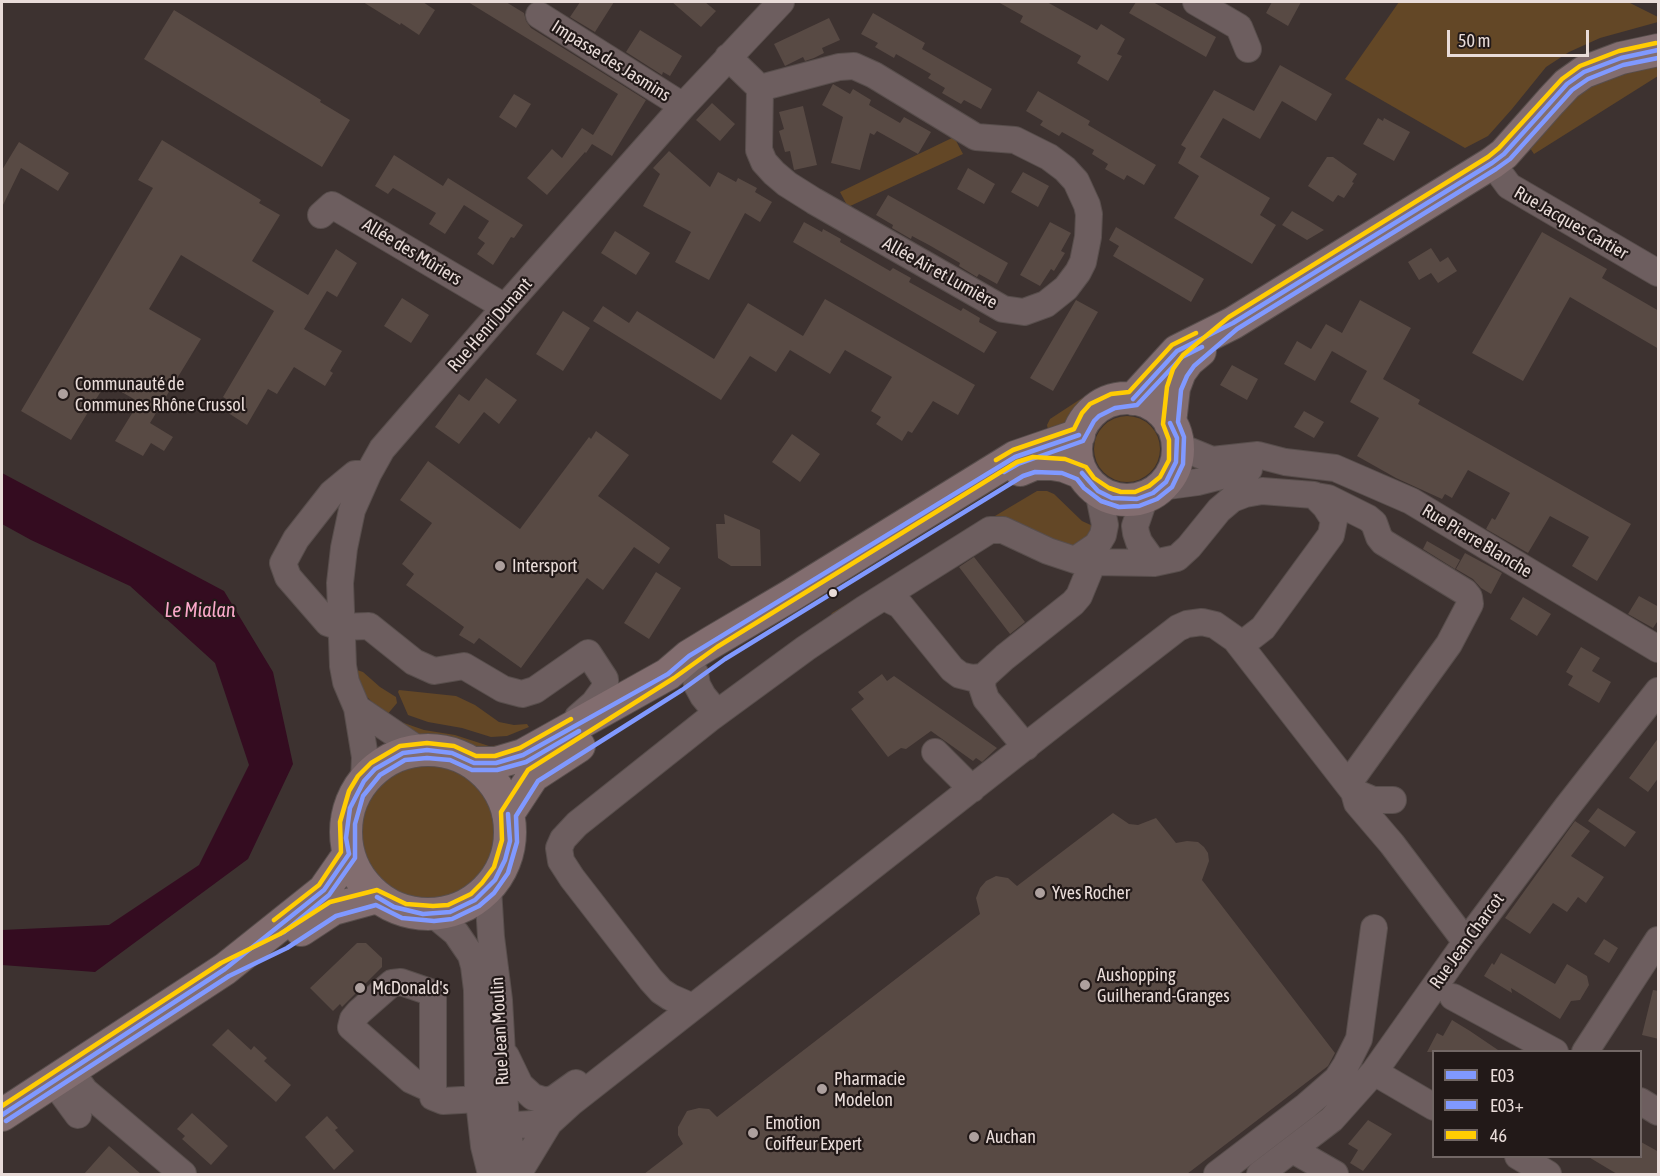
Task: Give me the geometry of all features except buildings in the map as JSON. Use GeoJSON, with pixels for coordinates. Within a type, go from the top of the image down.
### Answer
{"type":"FeatureCollection","features":[{"type":"Feature","properties":{"kind":"main road"},"geometry":{"type":"LineString","coordinates":[[1133,399],[1177,351],[1233,323],[1492,163],[1504,154],[1567,84],[1584,72],[1621,58],[1659,50]]}},
{"type":"Feature","properties":{"kind":"main road"},"geometry":{"type":"LineString","coordinates":[[508,814],[533,776],[695,673],[721,653],[1020,469],[1034,464],[1052,464],[1090,482],[1120,500],[1153,492],[1174,469],[1174,388],[1180,372],[1188,361],[1233,323]]}},
{"type":"Feature","properties":{"kind":"main road"},"geometry":{"type":"LineString","coordinates":[[1090,482],[1077,448],[1079,435],[1088,417],[1104,404],[1133,399],[1151,404],[1158,409],[1174,435]]}},
{"type":"Feature","properties":{"kind":"main road"},"geometry":{"type":"LineString","coordinates":[[474,763],[496,763],[523,755],[668,674],[689,656],[711,642],[790,596],[1014,457],[1079,435]]}},
{"type":"Feature","properties":{"kind":"main road"},"geometry":{"type":"LineString","coordinates":[[419,750],[443,751],[474,763],[496,785],[508,814],[510,832],[508,850],[501,870],[488,888],[467,905],[450,912],[433,915],[404,911],[377,897],[360,878],[349,854],[346,831],[350,808],[364,781],[375,769],[403,753],[419,750]]}},
{"type":"Feature","properties":{"kind":"main road"},"geometry":{"type":"LineString","coordinates":[[2,1115],[225,969],[324,890],[349,854]]}},
{"type":"Feature","properties":{"kind":"main road"},"geometry":{"type":"LineString","coordinates":[[225,969],[284,941],[333,909],[348,903],[377,897]]}},
{"type":"Feature","properties":{"kind":"street","name":"Rue Henri Dunant"},"geometry":{"type":"LineString","coordinates":[[364,781],[365,757],[357,708],[345,674],[340,627],[340,583],[352,510],[368,474],[382,449],[505,307],[683,106],[781,2]]}},
{"type":"Feature","properties":{"kind":"street"},"geometry":{"type":"LineString","coordinates":[[1196,2],[1239,27],[1248,49]]}},
{"type":"Feature","properties":{"kind":"street","name":"Impasse des Jasmins"},"geometry":{"type":"LineString","coordinates":[[539,15],[683,106]]}},
{"type":"Feature","properties":{"kind":"street"},"geometry":{"type":"LineString","coordinates":[[728,57],[760,88]]}},
{"type":"Feature","properties":{"kind":"street","name":"Allée Air et Lumière"},"geometry":{"type":"LineString","coordinates":[[854,66],[874,75],[975,137],[1015,140],[1049,157],[1076,181],[1087,205],[1088,237],[1083,262],[1066,288],[1046,304],[1024,312],[1003,309],[897,250],[814,201],[774,174],[764,162],[759,150],[760,88],[839,67],[854,66]]}},
{"type":"Feature","properties":{"kind":"street","name":"Rue Jacques Cartier"},"geometry":{"type":"LineString","coordinates":[[1492,163],[1509,186],[1659,273]]}},
{"type":"Feature","properties":{"kind":"street","name":"Allée des Mûriers"},"geometry":{"type":"LineString","coordinates":[[321,215],[332,205],[410,262],[505,307]]}},
{"type":"Feature","properties":{"kind":"street","name":"Rue Pierre Blanche"},"geometry":{"type":"LineString","coordinates":[[1174,435],[1212,460],[1258,455],[1285,462],[1335,468],[1411,501],[1659,649]]}},
{"type":"Feature","properties":{"kind":"street","name":"Rue Pierre Blanche"},"geometry":{"type":"LineString","coordinates":[[1153,492],[1285,462]]}},
{"type":"Feature","properties":{"kind":"street"},"geometry":{"type":"LineString","coordinates":[[368,474],[355,474],[332,493],[296,539],[283,563],[288,577],[328,623],[340,627],[369,626],[414,662],[434,671],[464,666],[503,689],[522,694],[536,690],[588,653],[605,679],[605,688],[594,703],[555,737]]}},
{"type":"Feature","properties":{"kind":"street"},"geometry":{"type":"LineString","coordinates":[[884,597],[900,605],[952,669],[960,675],[972,678],[983,677],[1079,596],[1084,561],[1103,535],[1105,525],[1090,482]]}},
{"type":"Feature","properties":{"kind":"street"},"geometry":{"type":"LineString","coordinates":[[693,1007],[677,1002],[661,991],[572,878],[561,861],[559,848],[563,839],[577,824],[717,713],[806,648],[990,530],[1003,530],[1048,551],[1084,561],[1154,563],[1177,558],[1219,510],[1245,494],[1262,491],[1314,495],[1328,498],[1368,518],[1374,523],[1383,542],[1465,592],[1469,597],[1470,608],[1449,644],[1351,788]]}},
{"type":"Feature","properties":{"kind":"street"},"geometry":{"type":"LineString","coordinates":[[1153,492],[1134,526],[1139,542],[1154,563]]}},
{"type":"Feature","properties":{"kind":"street"},"geometry":{"type":"LineString","coordinates":[[1241,645],[1263,628],[1331,535],[1334,520],[1331,513],[1314,495]]}},
{"type":"Feature","properties":{"kind":"street"},"geometry":{"type":"LineString","coordinates":[[517,1174],[549,1123],[572,1102],[1178,628],[1187,624],[1202,622],[1215,625],[1241,645],[1351,788],[1357,803],[1392,844],[1466,942]]}},
{"type":"Feature","properties":{"kind":"street"},"geometry":{"type":"LineString","coordinates":[[695,673],[697,686],[717,713]]}},
{"type":"Feature","properties":{"kind":"street"},"geometry":{"type":"LineString","coordinates":[[983,677],[982,687],[986,699],[1026,747]]}},
{"type":"Feature","properties":{"kind":"street","name":"Rue Jean Charcot"},"geometry":{"type":"LineString","coordinates":[[1260,1174],[1332,1119],[1374,1072],[1466,942],[1567,807],[1659,691]]}},
{"type":"Feature","properties":{"kind":"street"},"geometry":{"type":"LineString","coordinates":[[357,708],[419,750]]}},
{"type":"Feature","properties":{"kind":"street"},"geometry":{"type":"LineString","coordinates":[[934,752],[972,789]]}},
{"type":"Feature","properties":{"kind":"street"},"geometry":{"type":"LineString","coordinates":[[1351,788],[1373,800],[1393,800]]}},
{"type":"Feature","properties":{"kind":"street","name":"Rue Jean Moulin"},"geometry":{"type":"LineString","coordinates":[[488,888],[497,981],[489,1044],[477,1085],[484,1146],[491,1174]]}},
{"type":"Feature","properties":{"kind":"street","name":"Rue Jean Moulin"},"geometry":{"type":"LineString","coordinates":[[433,915],[456,933],[471,955],[511,1155],[517,1174]]}},
{"type":"Feature","properties":{"kind":"street"},"geometry":{"type":"LineString","coordinates":[[1217,1174],[1306,1106],[1337,1078],[1346,1065],[1359,1039],[1374,928]]}},
{"type":"Feature","properties":{"kind":"street"},"geometry":{"type":"LineString","coordinates":[[1586,1050],[1659,940]]}},
{"type":"Feature","properties":{"kind":"street"},"geometry":{"type":"LineString","coordinates":[[428,1087],[434,993],[401,982],[392,983],[353,1019],[351,1027],[443,1101],[477,1085],[465,1050],[464,989],[474,966]]}},
{"type":"Feature","properties":{"kind":"street"},"geometry":{"type":"LineString","coordinates":[[489,1044],[528,1094],[546,1101],[565,1091],[649,1026],[662,1005],[661,991]]}},
{"type":"Feature","properties":{"kind":"street"},"geometry":{"type":"LineString","coordinates":[[1453,997],[1551,1050]]}},
{"type":"Feature","properties":{"kind":"street"},"geometry":{"type":"LineString","coordinates":[[1374,1072],[1432,1106]]}},
{"type":"Feature","properties":{"kind":"street"},"geometry":{"type":"LineString","coordinates":[[61,1075],[78,1114]]}},
{"type":"Feature","properties":{"kind":"street"},"geometry":{"type":"LineString","coordinates":[[61,1075],[85,1091],[183,1174]]}},
{"type":"Feature","properties":{"kind":"street"},"geometry":{"type":"LineString","coordinates":[[1642,1102],[1659,1112]]}},
{"type":"Feature","properties":{"kind":"street"},"geometry":{"type":"LineString","coordinates":[[506,1124],[549,1123]]}},
{"type":"Feature","properties":{"kind":"street"},"geometry":{"type":"LineString","coordinates":[[1293,1150],[1335,1174]]}},
{"type":"Feature","properties":{"kind":"street"},"geometry":{"type":"LineString","coordinates":[[1524,1158],[1548,1174]]}},
{"type":"Feature","properties":{"kind":"shaded area"},"geometry":{"type":"Polygon","coordinates":[[[1399,2],[1628,2],[1658,17],[1658,22],[1600,38],[1569,52],[1546,67],[1488,136],[1465,148],[1345,79],[1399,2]]]}},
{"type":"Feature","properties":{"kind":"shaded area"},"geometry":{"type":"Polygon","coordinates":[[[1658,61],[1658,76],[1534,154],[1528,145],[1585,85],[1658,61]]]}},
{"type":"Feature","properties":{"kind":"shaded area"},"geometry":{"type":"Polygon","coordinates":[[[954,137],[963,154],[848,207],[840,192],[954,137]]]}},
{"type":"Feature","properties":{"kind":"shaded area"},"geometry":{"type":"Polygon","coordinates":[[[1099,387],[1106,391],[1087,399],[1068,425],[1048,430],[1047,425],[1050,419],[1099,387]]]}},
{"type":"Feature","properties":{"kind":"shaded area"},"geometry":{"type":"Polygon","coordinates":[[[1133,416],[1151,425],[1158,436],[1160,449],[1158,462],[1151,473],[1140,480],[1121,482],[1103,473],[1096,462],[1094,443],[1103,425],[1114,418],[1133,416]]]}},
{"type":"Feature","properties":{"kind":"shaded area"},"geometry":{"type":"Polygon","coordinates":[[[1037,491],[1054,494],[1082,521],[1095,527],[1092,535],[1071,548],[1008,523],[828,620],[832,613],[1037,491]]]}},
{"type":"Feature","properties":{"kind":"shaded area"},"geometry":{"type":"Polygon","coordinates":[[[354,669],[363,672],[396,697],[397,703],[386,716],[366,696],[354,669]]]}},
{"type":"Feature","properties":{"kind":"shaded area"},"geometry":{"type":"Polygon","coordinates":[[[399,690],[456,696],[475,705],[499,722],[514,725],[527,724],[529,727],[507,736],[491,737],[462,728],[428,722],[408,715],[399,690]]]}},
{"type":"Feature","properties":{"kind":"shaded area"},"geometry":{"type":"Polygon","coordinates":[[[393,722],[455,735],[489,746],[509,745],[481,752],[448,740],[418,737],[393,722]]]}},
{"type":"Feature","properties":{"kind":"shaded area"},"geometry":{"type":"Polygon","coordinates":[[[430,765],[456,770],[468,776],[478,785],[487,795],[493,807],[498,833],[493,859],[487,871],[478,881],[468,890],[456,896],[430,901],[404,896],[392,890],[382,881],[373,871],[367,859],[362,833],[367,807],[373,795],[382,785],[392,776],[404,770],[430,765]]]}},
{"type":"Feature","properties":{"kind":"water","name":"Le Mialan"},"geometry":{"type":"Polygon","coordinates":[[[2,473],[224,591],[273,672],[293,764],[248,859],[95,972],[2,965],[2,930],[109,925],[199,865],[249,765],[215,663],[130,586],[2,524],[2,473]]]}},
{"type":"Feature","properties":{"kind":"transit line","name":"46"},"geometry":{"type":"LineString","coordinates":[[2,1106],[221,963],[280,934],[330,902],[377,890],[406,904],[433,906],[448,905],[471,894],[494,867],[502,840],[501,812],[528,770],[674,678],[717,647],[1017,462],[1033,457],[1065,459],[1086,467],[1094,478],[1109,488],[1121,492],[1135,492],[1149,486],[1160,477],[1169,460],[1169,440],[1163,424],[1167,387],[1173,369],[1183,355],[1229,317],[1488,157],[1562,79],[1580,66],[1619,51],[1656,43]]}},
{"type":"Feature","properties":{"kind":"transit line","name":"E03"},"geometry":{"type":"LineString","coordinates":[[1133,399],[1177,351],[1233,323],[1492,163],[1504,154],[1567,84],[1584,72],[1621,58],[1658,50]]}},
{"type":"Feature","properties":{"kind":"transit line","name":"E03+"},"geometry":{"type":"LineString","coordinates":[[6,1121],[229,976],[287,948],[336,916],[376,905],[402,918],[434,921],[452,919],[479,906],[494,893],[508,873],[517,842],[516,816],[538,781],[682,690],[725,659],[1023,476],[1035,472],[1062,473],[1077,479],[1084,488],[1101,501],[1119,507],[1139,506],[1157,499],[1172,487],[1183,464],[1184,437],[1178,422],[1181,390],[1194,366],[1237,329],[1510,159],[1572,90],[1588,79],[1623,65],[1658,58]]}},
{"type":"Feature","properties":{"kind":"transit line","name":"46"},"geometry":{"type":"LineString","coordinates":[[996,460],[1013,450],[1074,429],[1082,413],[1090,404],[1111,394],[1129,392],[1172,345],[1196,333]]}},
{"type":"Feature","properties":{"kind":"transit line","name":"E03+"},"geometry":{"type":"LineString","coordinates":[[1004,472],[1018,464],[1083,441],[1099,416],[1115,408],[1137,405],[1182,357],[1202,347]]}},
{"type":"Feature","properties":{"kind":"transit line","name":"E03"},"geometry":{"type":"LineString","coordinates":[[1082,473],[1098,491],[1112,498],[1137,499],[1153,493],[1166,482],[1176,462],[1177,438],[1170,423]]}},
{"type":"Feature","properties":{"kind":"transit line","name":"E03"},"geometry":{"type":"LineString","coordinates":[[474,763],[496,763],[523,755],[668,674],[689,656],[1015,457],[1079,435]]}},
{"type":"Feature","properties":{"kind":"transit line","name":"46"},"geometry":{"type":"LineString","coordinates":[[274,920],[319,885],[341,852],[340,822],[349,791],[358,776],[371,763],[400,746],[427,743],[454,746],[476,756],[495,756],[520,748],[571,719]]}},
{"type":"Feature","properties":{"kind":"transit line","name":"E03+"},"geometry":{"type":"LineString","coordinates":[[284,932],[329,895],[355,858],[355,824],[363,796],[380,775],[405,760],[427,758],[450,760],[472,770],[497,770],[526,762],[579,731]]}},
{"type":"Feature","properties":{"kind":"transit line","name":"E03"},"geometry":{"type":"LineString","coordinates":[[349,854],[346,838],[350,808],[364,781],[375,769],[403,753],[427,750],[452,753],[474,763]]}},
{"type":"Feature","properties":{"kind":"transit line","name":"E03"},"geometry":{"type":"LineString","coordinates":[[377,897],[394,907],[423,914],[450,912],[475,900],[495,880],[505,860],[510,841],[508,814]]}},
{"type":"Feature","properties":{"kind":"transit line","name":"E03"},"geometry":{"type":"LineString","coordinates":[[2,1115],[225,969],[324,890],[349,854]]}},
{"type":"Feature","properties":{"kind":"place","name":"Communauté de Communes Rhône Crussol"},"geometry":{"type":"Point","coordinates":[63,394]}},
{"type":"Feature","properties":{"kind":"place","name":"Intersport"},"geometry":{"type":"Point","coordinates":[500,566]}},
{"type":"Feature","properties":{"kind":"place","name":"Yves Rocher"},"geometry":{"type":"Point","coordinates":[1040,893]}},
{"type":"Feature","properties":{"kind":"place","name":"Aushopping Guilherand-Granges"},"geometry":{"type":"Point","coordinates":[1085,985]}},
{"type":"Feature","properties":{"kind":"place","name":"McDonald's"},"geometry":{"type":"Point","coordinates":[360,988]}},
{"type":"Feature","properties":{"kind":"place","name":"Pharmacie Modelon"},"geometry":{"type":"Point","coordinates":[822,1089]}},
{"type":"Feature","properties":{"kind":"place","name":"Emotion Coiffeur Expert"},"geometry":{"type":"Point","coordinates":[753,1133]}},
{"type":"Feature","properties":{"kind":"place","name":"Auchan"},"geometry":{"type":"Point","coordinates":[974,1137]}}]}
